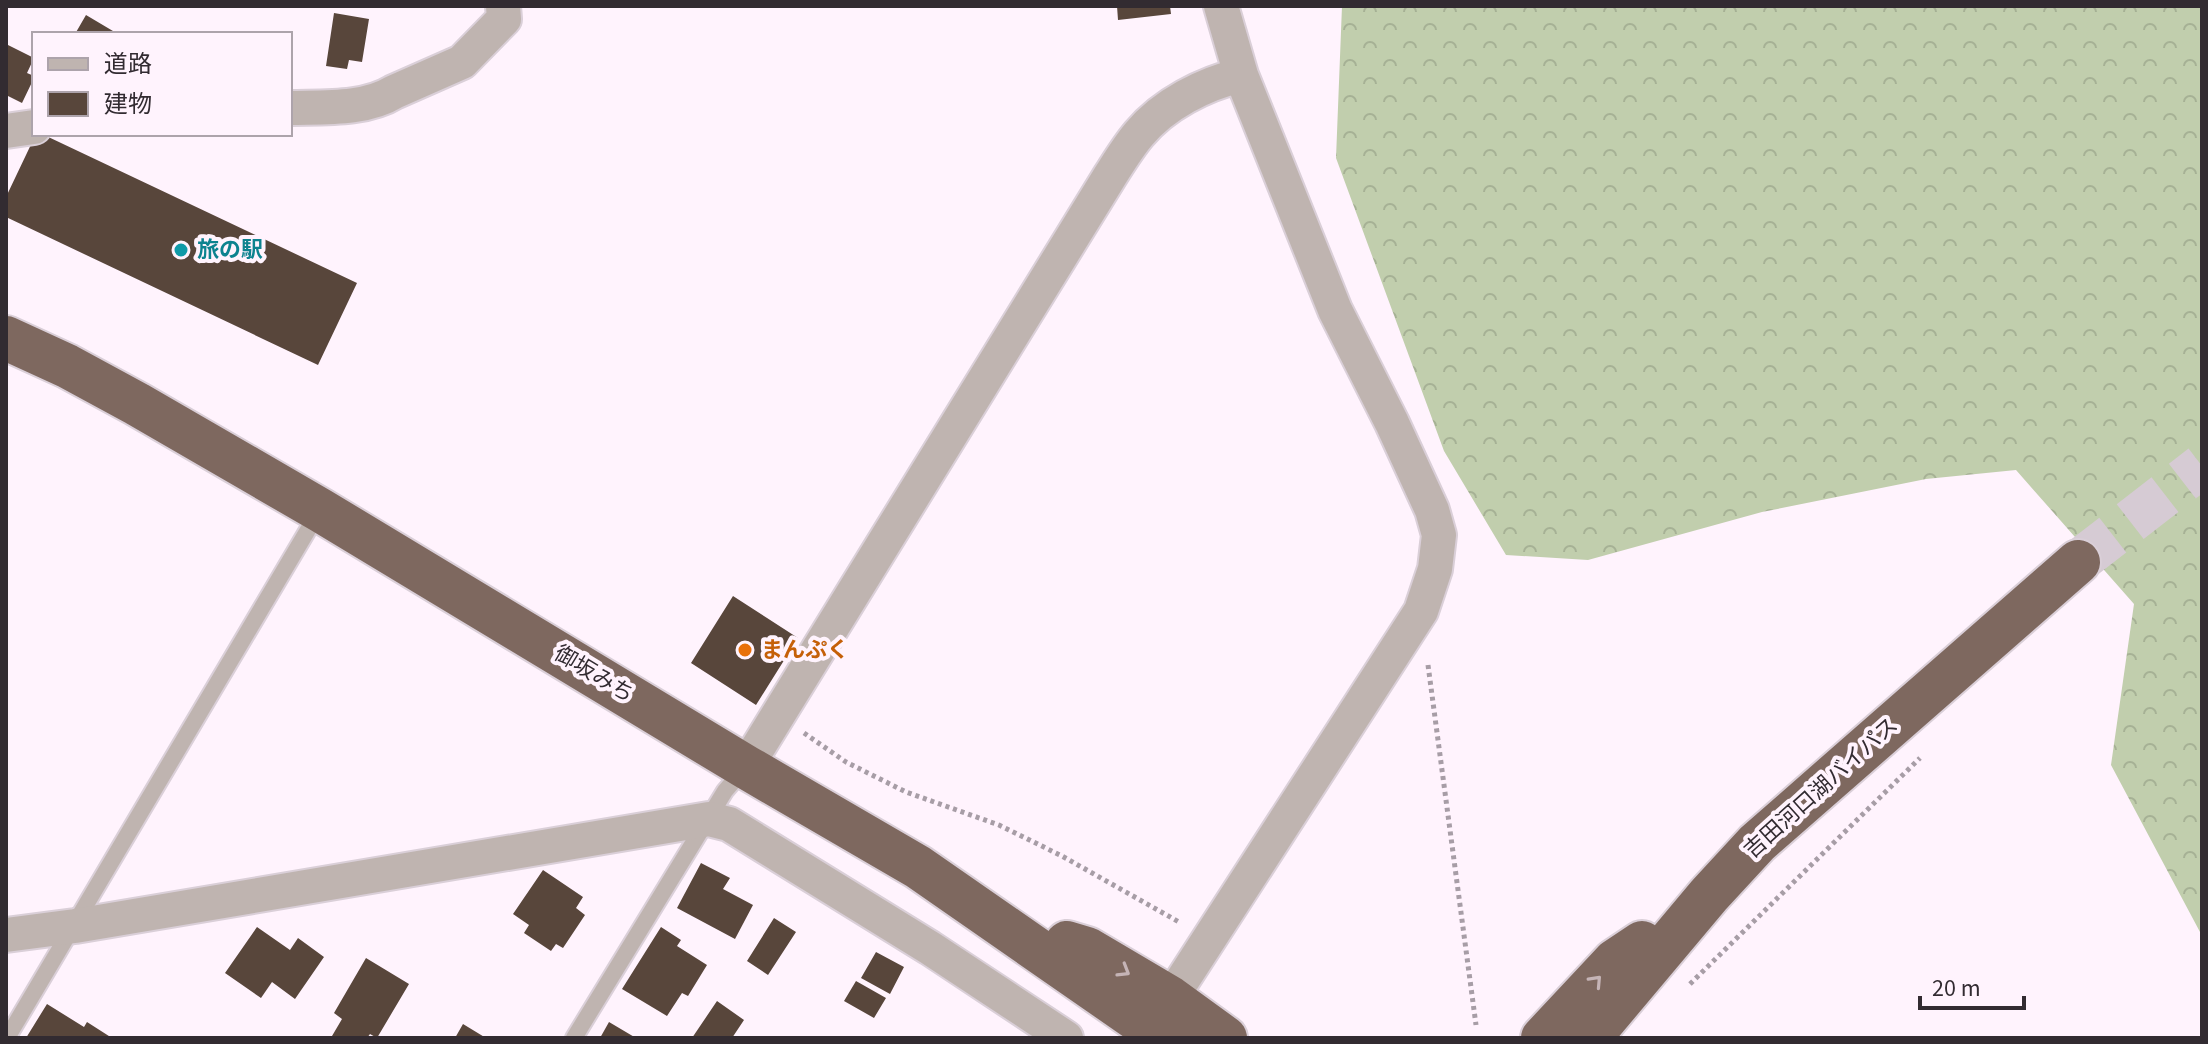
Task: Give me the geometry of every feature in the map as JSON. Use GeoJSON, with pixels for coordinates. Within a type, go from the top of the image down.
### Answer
{"type":"FeatureCollection","features":[{"type":"Feature","properties":{"kind":"highway","name":"御坂みち"},"geometry":{"type":"LineString","coordinates":[[6,338],[67,366],[137,404],[320,510],[918,867],[1158,1026],[1225,1038]]}},
{"type":"Feature","properties":{"kind":"highway","name":"吉田河口湖バイパス"},"geometry":{"type":"LineString","coordinates":[[1589,1038],[1709,895],[1757,843],[2078,562]]}},
{"type":"Feature","properties":{"kind":"highway"},"geometry":{"type":"LineString","coordinates":[[1543,1038],[1615,961],[1709,895]]}},
{"type":"Feature","properties":{"kind":"street"},"geometry":{"type":"LineString","coordinates":[[292,108],[366,103],[384,98],[462,62],[504,19],[503,6]]}},
{"type":"Feature","properties":{"kind":"street"},"geometry":{"type":"LineString","coordinates":[[1158,1026],[1208,938],[1421,611],[1435,569],[1439,535],[1432,510],[1392,423],[1335,310],[1241,75],[1221,6]]}},
{"type":"Feature","properties":{"kind":"street"},"geometry":{"type":"LineString","coordinates":[[746,767],[1110,176],[1140,133],[1173,104],[1223,80],[1241,75]]}},
{"type":"Feature","properties":{"kind":"street"},"geometry":{"type":"LineString","coordinates":[[6,131],[32,127]]}},
{"type":"Feature","properties":{"kind":"street"},"geometry":{"type":"LineString","coordinates":[[6,935],[709,819],[729,824],[930,948],[1066,1038]]}},
{"type":"Feature","properties":{"kind":"lane"},"geometry":{"type":"LineString","coordinates":[[7,1038],[320,510]]}},
{"type":"Feature","properties":{"kind":"lane"},"geometry":{"type":"LineString","coordinates":[[574,1038],[725,791],[746,767]]}},
{"type":"Feature","properties":{"kind":"path"},"geometry":{"type":"LineString","coordinates":[[1421,611],[1476,1025]]}},
{"type":"Feature","properties":{"kind":"path"},"geometry":{"type":"LineString","coordinates":[[779,716],[846,762],[906,792],[999,825],[1062,856],[1208,938]]}},
{"type":"Feature","properties":{"kind":"path"},"geometry":{"type":"LineString","coordinates":[[1688,986],[1920,758]]}},
{"type":"Feature","properties":{"kind":"green space"},"geometry":{"type":"Polygon","coordinates":[[[1342,6],[2202,6],[2202,931],[2111,765],[2134,604],[2016,470],[1926,479],[1762,512],[1588,560],[1506,555],[1444,451],[1336,158],[1342,6]]]}},
{"type":"Feature","properties":{"kind":"building"},"geometry":{"type":"Polygon","coordinates":[[[1117,6],[1170,6],[1171,14],[1118,20],[1117,6]]]}},
{"type":"Feature","properties":{"kind":"building"},"geometry":{"type":"Polygon","coordinates":[[[334,13],[369,19],[362,62],[349,60],[347,69],[326,66],[334,13]]]}},
{"type":"Feature","properties":{"kind":"building"},"geometry":{"type":"Polygon","coordinates":[[[86,15],[115,32],[76,32],[86,15]]]}},
{"type":"Feature","properties":{"kind":"building"},"geometry":{"type":"Polygon","coordinates":[[[6,44],[32,57],[27,73],[32,75],[32,82],[22,103],[6,95],[6,44]]]}},
{"type":"Feature","properties":{"kind":"building","name":"旅の駅"},"geometry":{"type":"Polygon","coordinates":[[[35,136],[46,136],[357,283],[318,365],[6,217],[6,197],[35,136]]]}},
{"type":"Feature","properties":{"kind":"building","name":"まんぷく"},"geometry":{"type":"Polygon","coordinates":[[[733,596],[798,638],[756,705],[691,663],[733,596]]]}},
{"type":"Feature","properties":{"kind":"building"},"geometry":{"type":"Polygon","coordinates":[[[701,863],[730,878],[723,889],[753,905],[735,939],[677,908],[701,863]]]}},
{"type":"Feature","properties":{"kind":"building"},"geometry":{"type":"Polygon","coordinates":[[[543,870],[583,897],[576,908],[585,915],[563,948],[556,944],[551,951],[524,933],[529,925],[513,914],[543,870]]]}},
{"type":"Feature","properties":{"kind":"building"},"geometry":{"type":"Polygon","coordinates":[[[774,918],[796,932],[768,975],[747,961],[774,918]]]}},
{"type":"Feature","properties":{"kind":"building"},"geometry":{"type":"Polygon","coordinates":[[[257,927],[290,950],[298,938],[324,957],[295,999],[272,982],[261,998],[225,973],[257,927]]]}},
{"type":"Feature","properties":{"kind":"building"},"geometry":{"type":"Polygon","coordinates":[[[661,927],[681,940],[677,946],[707,965],[688,996],[682,993],[667,1016],[622,989],[661,927]]]}},
{"type":"Feature","properties":{"kind":"building"},"geometry":{"type":"Polygon","coordinates":[[[876,952],[904,967],[890,994],[861,978],[876,952]]]}},
{"type":"Feature","properties":{"kind":"building"},"geometry":{"type":"Polygon","coordinates":[[[366,958],[409,984],[377,1038],[370,1034],[367,1038],[335,1038],[332,1036],[342,1019],[334,1013],[366,958]]]}},
{"type":"Feature","properties":{"kind":"building"},"geometry":{"type":"Polygon","coordinates":[[[856,981],[886,998],[874,1018],[844,1001],[856,981]]]}},
{"type":"Feature","properties":{"kind":"building"},"geometry":{"type":"Polygon","coordinates":[[[717,1001],[744,1020],[732,1038],[692,1038],[717,1001]]]}},
{"type":"Feature","properties":{"kind":"building"},"geometry":{"type":"Polygon","coordinates":[[[47,1004],[84,1027],[87,1022],[112,1038],[26,1038],[47,1004]]]}},
{"type":"Feature","properties":{"kind":"building"},"geometry":{"type":"Polygon","coordinates":[[[609,1022],[636,1038],[600,1038],[609,1022]]]}},
{"type":"Feature","properties":{"kind":"building"},"geometry":{"type":"Polygon","coordinates":[[[463,1024],[486,1038],[455,1038],[463,1024]]]}},
{"type":"Feature","properties":{"kind":"tunnel"},"geometry":{"type":"LineString","coordinates":[[2078,562],[2202,466]]}},
{"type":"Feature","properties":{"kind":"place","name":"旅の駅"},"geometry":{"type":"Point","coordinates":[181,250]}},
{"type":"Feature","properties":{"kind":"place","name":"まんぷく"},"geometry":{"type":"Point","coordinates":[745,650]}}]}
